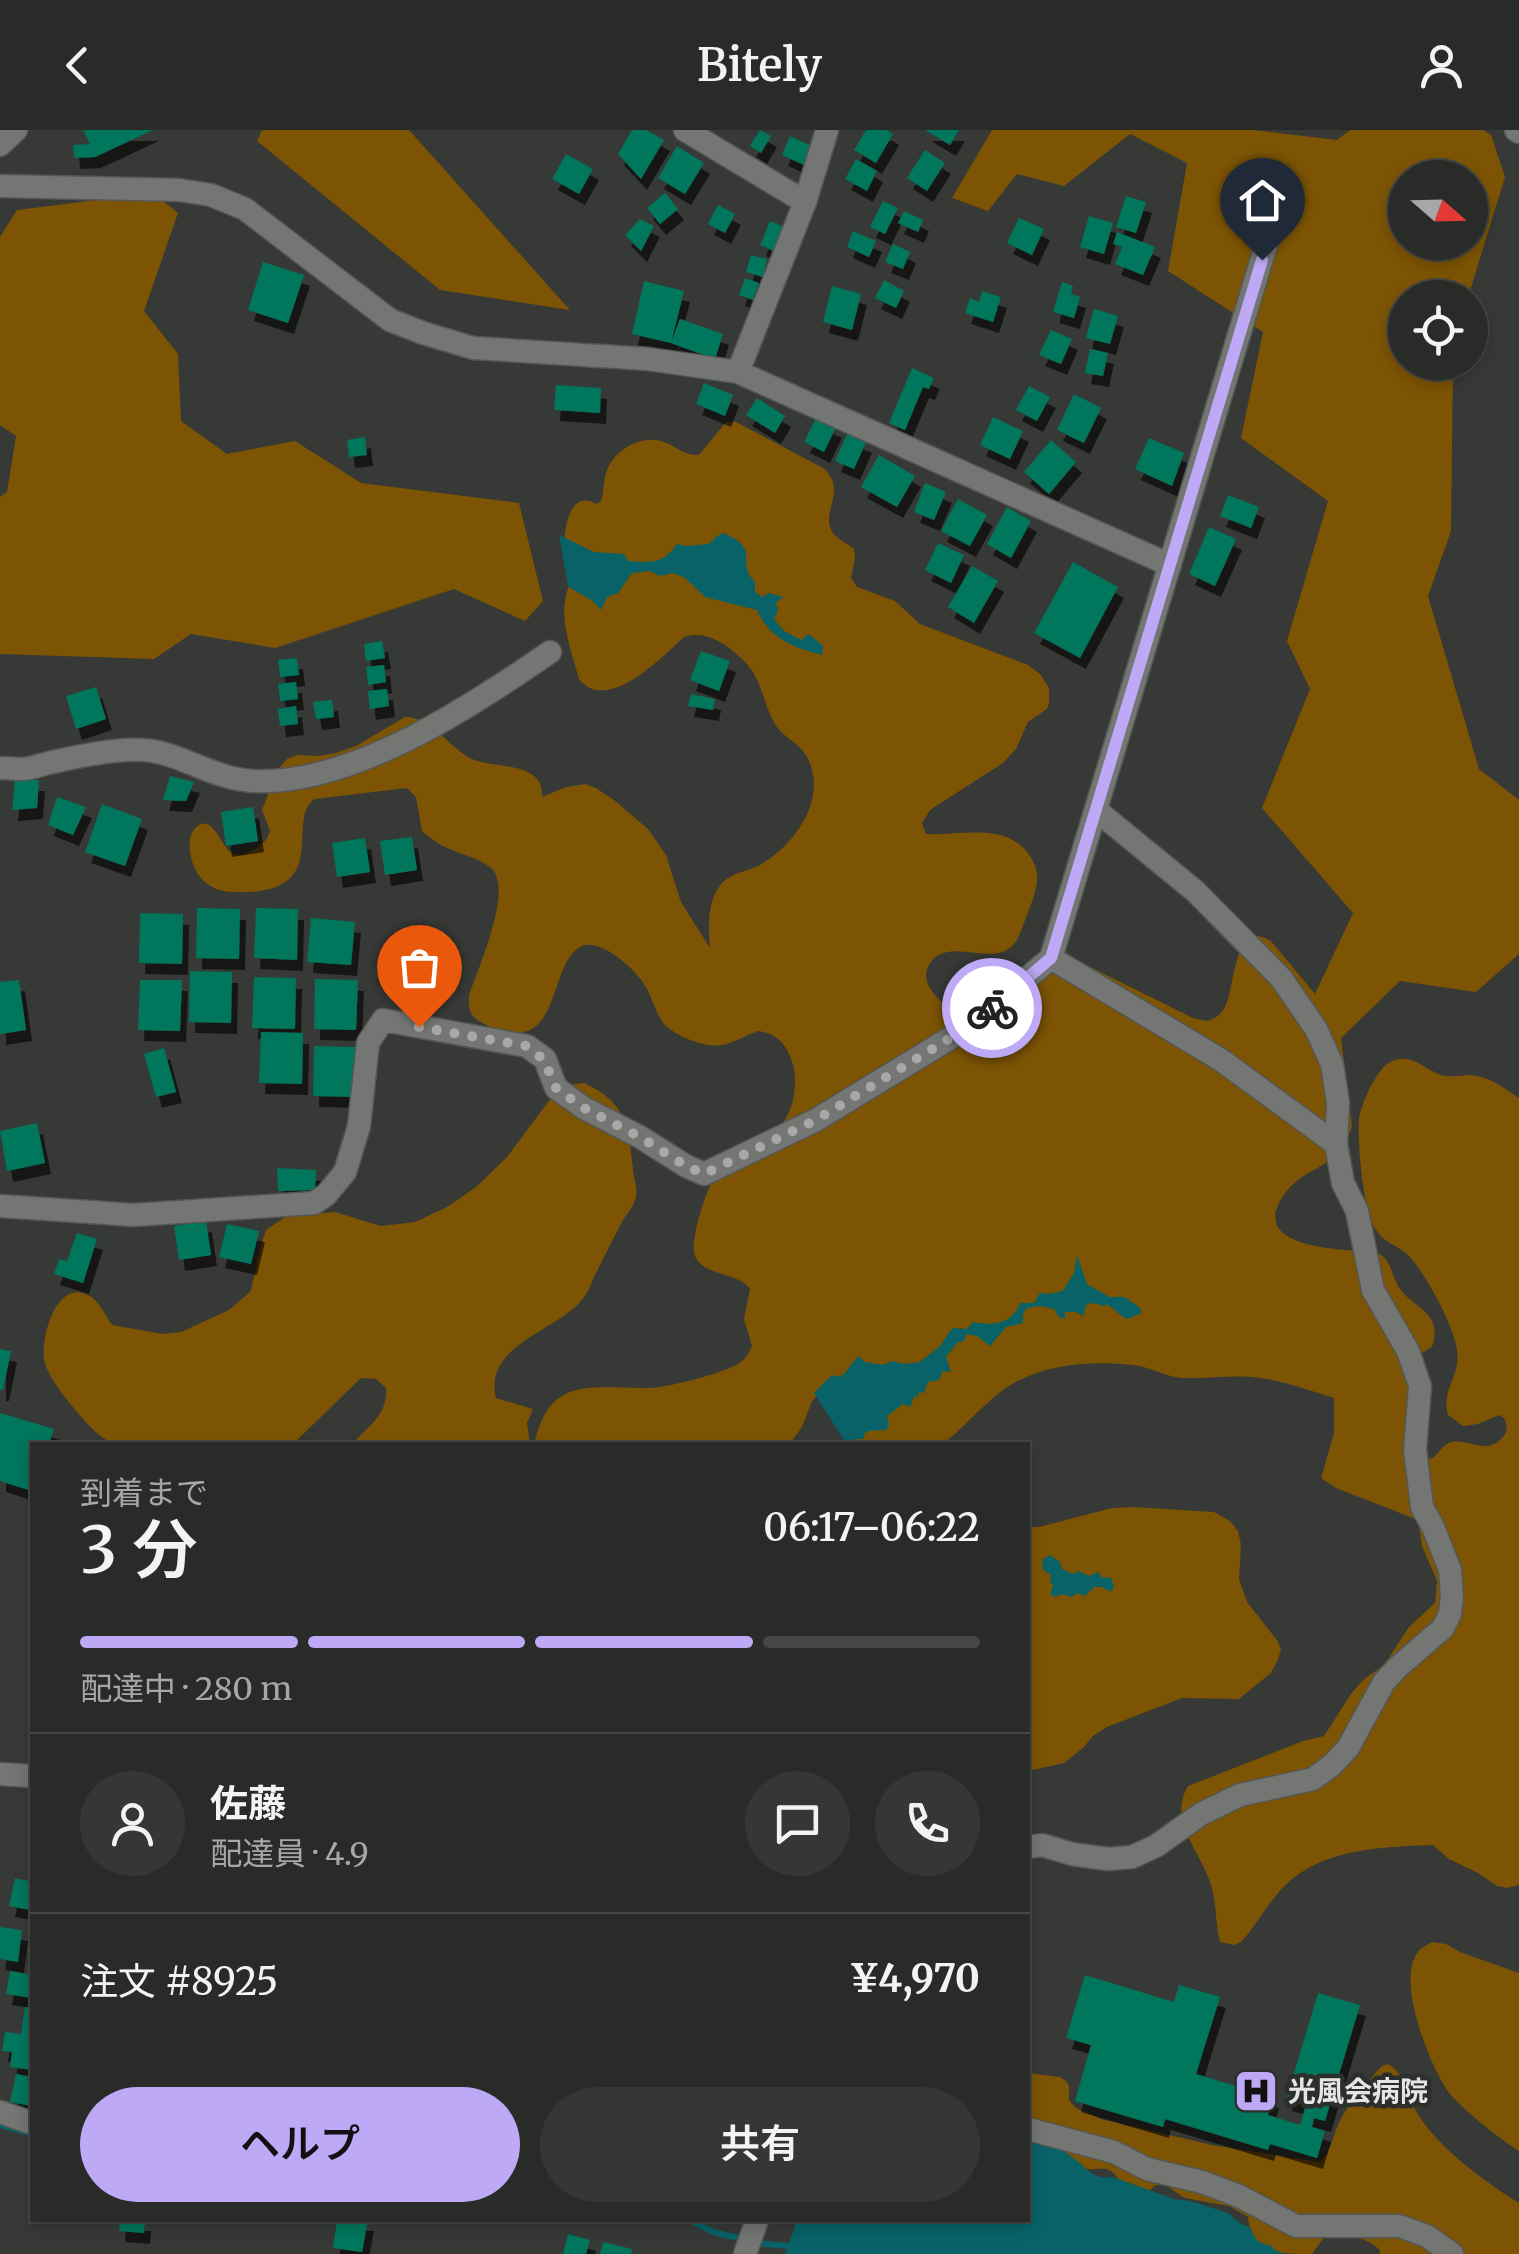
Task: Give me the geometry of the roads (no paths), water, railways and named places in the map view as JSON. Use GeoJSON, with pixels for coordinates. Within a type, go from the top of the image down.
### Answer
{"type":"FeatureCollection","features":[{"type":"Feature","properties":{"kind":"street"},"geometry":{"type":"LineString","coordinates":[[0,145],[16,130]]}},
{"type":"Feature","properties":{"kind":"street"},"geometry":{"type":"LineString","coordinates":[[685,130],[805,202]]}},
{"type":"Feature","properties":{"kind":"street"},"geometry":{"type":"LineString","coordinates":[[738,372],[805,202],[827,130]]}},
{"type":"Feature","properties":{"kind":"street"},"geometry":{"type":"LineString","coordinates":[[0,186],[212,195],[245,210],[390,320],[423,334],[473,348],[648,359],[738,372],[1170,565]]}},
{"type":"Feature","properties":{"kind":"street"},"geometry":{"type":"LineString","coordinates":[[0,1206],[134,1215],[314,1204],[345,1172],[359,1126],[368,1044],[383,1020],[527,1046],[544,1060],[556,1088],[584,1108],[704,1174],[816,1120],[970,1026],[1051,958],[1274,222]]}},
{"type":"Feature","properties":{"kind":"street"},"geometry":{"type":"LineString","coordinates":[[0,768],[25,769],[86,755],[143,750],[223,777],[255,781],[286,780],[338,770],[480,700],[550,652]]}},
{"type":"Feature","properties":{"kind":"street"},"geometry":{"type":"LineString","coordinates":[[1030,1847],[1042,1845],[1108,1859],[1132,1857],[1240,1795],[1313,1780],[1348,1748],[1384,1682],[1442,1628],[1450,1614],[1452,1596],[1450,1570],[1422,1507],[1415,1450],[1420,1386],[1408,1352],[1373,1290],[1357,1211],[1343,1183],[1336,1144],[1338,1102],[1332,1064],[1316,1029],[1281,978],[1195,891],[1096,810]]}},
{"type":"Feature","properties":{"kind":"street"},"geometry":{"type":"LineString","coordinates":[[1051,958],[1221,1060],[1336,1144]]}},
{"type":"Feature","properties":{"kind":"street"},"geometry":{"type":"LineString","coordinates":[[0,1774],[30,1776]]}},
{"type":"Feature","properties":{"kind":"street"},"geometry":{"type":"LineString","coordinates":[[0,2112],[30,2123]]}},
{"type":"Feature","properties":{"kind":"street"},"geometry":{"type":"LineString","coordinates":[[1030,2130],[1114,2152],[1147,2169],[1202,2182],[1239,2196],[1296,2226],[1399,2226],[1427,2236],[1452,2254]]}},
{"type":"Feature","properties":{"kind":"street"},"geometry":{"type":"LineString","coordinates":[[745,2254],[756,2222]]}},
{"type":"Feature","properties":{"kind":"water"},"geometry":{"type":"Polygon","coordinates":[[[724,533],[743,547],[755,592],[762,597],[769,593],[783,597],[776,603],[774,619],[784,631],[801,640],[809,634],[823,646],[822,655],[784,640],[769,628],[757,610],[705,597],[684,577],[672,573],[632,573],[618,593],[607,597],[601,610],[568,586],[559,535],[594,552],[624,554],[628,561],[644,562],[661,559],[677,544],[709,544],[724,533]]]}},
{"type":"Feature","properties":{"kind":"water"},"geometry":{"type":"Polygon","coordinates":[[[1077,1255],[1087,1284],[1109,1297],[1125,1297],[1141,1309],[1140,1314],[1126,1319],[1107,1304],[1092,1303],[1086,1305],[1083,1316],[1065,1312],[1065,1319],[1054,1309],[1040,1306],[1027,1308],[1023,1323],[1006,1327],[990,1346],[967,1334],[946,1357],[951,1372],[943,1371],[939,1380],[928,1382],[924,1393],[914,1397],[910,1407],[903,1404],[887,1416],[886,1430],[868,1431],[864,1439],[852,1442],[845,1442],[814,1393],[832,1375],[844,1374],[858,1356],[865,1362],[883,1365],[892,1361],[920,1362],[954,1328],[967,1329],[973,1322],[988,1324],[1007,1319],[1020,1303],[1034,1303],[1040,1293],[1063,1291],[1074,1273],[1077,1255]]]}},
{"type":"Feature","properties":{"kind":"water"},"geometry":{"type":"Polygon","coordinates":[[[1050,1555],[1060,1562],[1062,1569],[1073,1574],[1078,1571],[1089,1576],[1099,1572],[1101,1577],[1111,1578],[1113,1590],[1094,1587],[1085,1596],[1077,1593],[1072,1597],[1055,1597],[1050,1594],[1051,1575],[1043,1570],[1042,1560],[1050,1555]]]}},
{"type":"Feature","properties":{"kind":"water"},"geometry":{"type":"Polygon","coordinates":[[[1030,2140],[1062,2151],[1099,2177],[1113,2177],[1228,2213],[1250,2227],[1259,2242],[1286,2254],[785,2254],[796,2222],[1030,2222],[1030,2140]]]}},
{"type":"Feature","properties":{"kind":"waterway"},"geometry":{"type":"LineString","coordinates":[[0,2125],[30,2133]]}},
{"type":"Feature","properties":{"kind":"waterway"},"geometry":{"type":"LineString","coordinates":[[694,2222],[713,2232],[743,2239]]}},
{"type":"Feature","properties":{"kind":"waterway"},"geometry":{"type":"LineString","coordinates":[[755,2243],[788,2246]]}},
{"type":"Feature","properties":{"kind":"place","name":"光風会病院"},"geometry":{"type":"Point","coordinates":[1256,2091]}}]}
